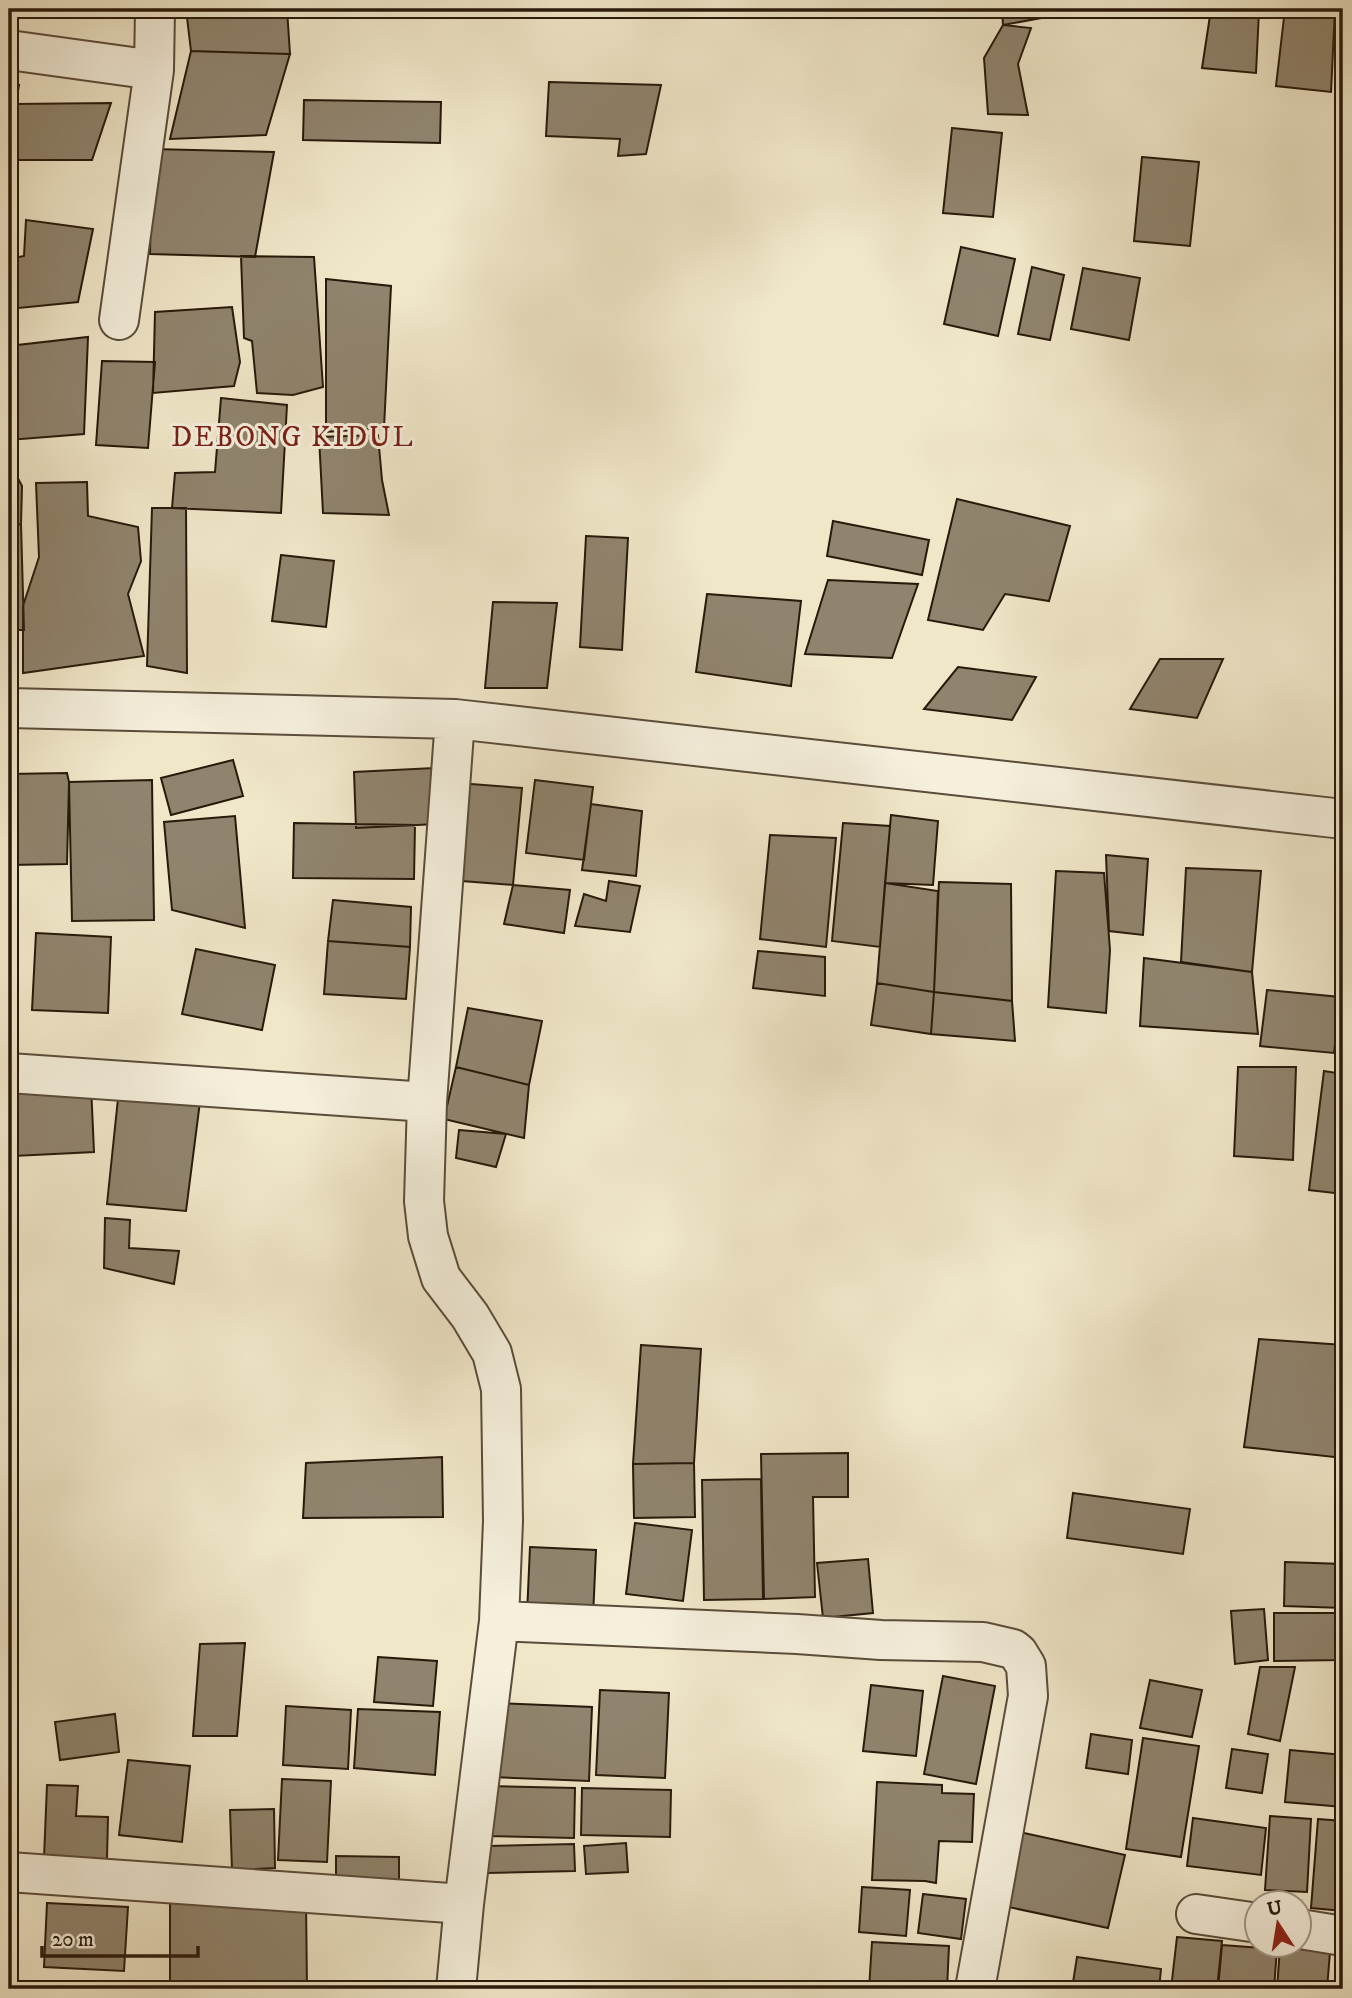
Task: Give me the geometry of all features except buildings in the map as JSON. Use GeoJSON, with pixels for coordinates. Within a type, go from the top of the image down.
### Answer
{"type":"FeatureCollection","features":[{"type":"Feature","properties":{"kind":"street"},"geometry":{"type":"LineString","coordinates":[[118,320],[154,70],[155,9]]}},
{"type":"Feature","properties":{"kind":"street"},"geometry":{"type":"LineString","coordinates":[[9,50],[154,70]]}},
{"type":"Feature","properties":{"kind":"street"},"geometry":{"type":"LineString","coordinates":[[9,708],[455,719],[1343,819]]}},
{"type":"Feature","properties":{"kind":"street"},"geometry":{"type":"LineString","coordinates":[[455,719],[427,1102],[424,1201],[428,1236],[440,1278],[470,1316],[492,1353],[501,1389],[503,1521],[499,1621],[456,1989]]}},
{"type":"Feature","properties":{"kind":"street"},"geometry":{"type":"LineString","coordinates":[[9,1073],[427,1102]]}},
{"type":"Feature","properties":{"kind":"street"},"geometry":{"type":"LineString","coordinates":[[499,1621],[783,1633],[881,1640],[983,1642],[1013,1649],[1026,1666],[1028,1696],[975,1989]]}},
{"type":"Feature","properties":{"kind":"street"},"geometry":{"type":"LineString","coordinates":[[9,1872],[464,1903]]}},
{"type":"Feature","properties":{"kind":"street"},"geometry":{"type":"LineString","coordinates":[[1196,1914],[1244,1921]]}},
{"type":"Feature","properties":{"kind":"street"},"geometry":{"type":"LineString","coordinates":[[1314,1931],[1343,1936]]}},
{"type":"Feature","properties":{"kind":"district","name":"DEBONG KIDUL"},"geometry":{"type":"Point","coordinates":[293,437]}}]}
